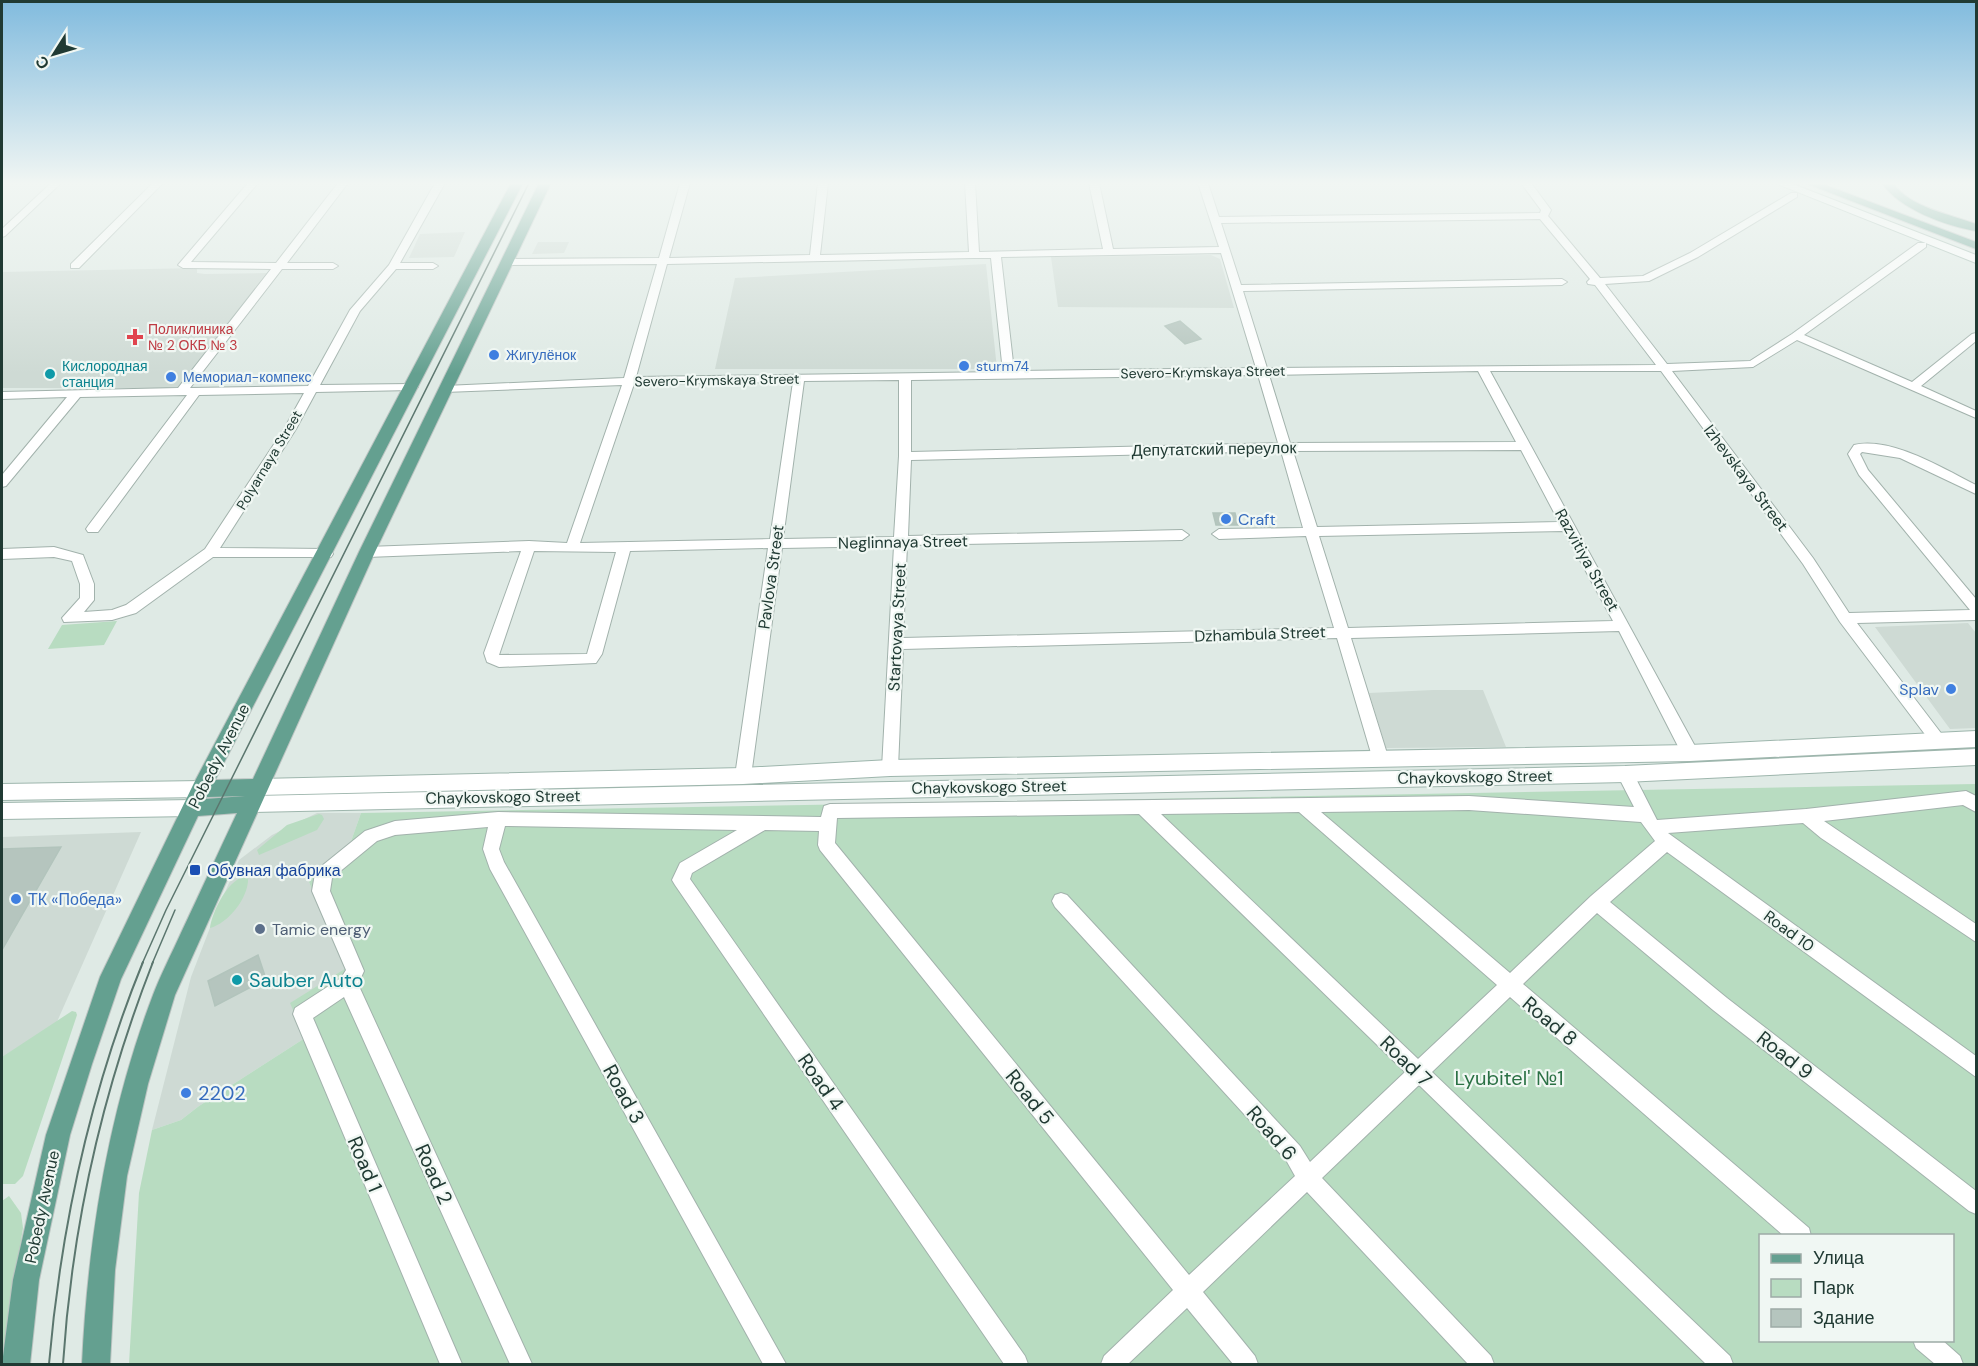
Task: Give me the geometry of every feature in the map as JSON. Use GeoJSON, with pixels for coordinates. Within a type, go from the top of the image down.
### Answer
{"type":"FeatureCollection","features":[{"type":"Feature","properties":{"kind":"main road","name":"Pobedy Avenue"},"geometry":{"type":"LineString","coordinates":[[16,1365],[26,1280],[58,1135],[111,977],[197,799],[484,247]]}},
{"type":"Feature","properties":{"kind":"main road"},"geometry":{"type":"LineString","coordinates":[[96,1365],[104,1256],[115,1177],[148,1038],[175,965],[256,796],[367,552],[513,247]]}},
{"type":"Feature","properties":{"kind":"main road"},"geometry":{"type":"LineString","coordinates":[[1945,247],[1977,259]]}},
{"type":"Feature","properties":{"kind":"main road","name":"Chaykovskogo Street"},"geometry":{"type":"LineString","coordinates":[[2,811],[256,796],[890,768],[1690,753],[1977,739]]}},
{"type":"Feature","properties":{"kind":"main road","name":"Izhevskaya Street"},"geometry":{"type":"LineString","coordinates":[[1939,741],[1972,761]]}},
{"type":"Feature","properties":{"kind":"main road","name":"Chaykovskogo Street"},"geometry":{"type":"LineString","coordinates":[[256,796],[1625,774],[1972,761]]}},
{"type":"Feature","properties":{"kind":"main road","name":"Chaykovskogo Street"},"geometry":{"type":"LineString","coordinates":[[2,792],[197,799]]}},
{"type":"Feature","properties":{"kind":"street"},"geometry":{"type":"LineString","coordinates":[[75,266],[94,247]]}},
{"type":"Feature","properties":{"kind":"street"},"geometry":{"type":"LineString","coordinates":[[199,247],[183,265],[333,266]]}},
{"type":"Feature","properties":{"kind":"street"},"geometry":{"type":"LineString","coordinates":[[182,391],[295,247]]}},
{"type":"Feature","properties":{"kind":"street","name":"Polyarnaya Street"},"geometry":{"type":"LineString","coordinates":[[210,552],[290,429],[355,310],[393,267],[404,247]]}},
{"type":"Feature","properties":{"kind":"street"},"geometry":{"type":"LineString","coordinates":[[572,548],[629,381],[668,247]]}},
{"type":"Feature","properties":{"kind":"street"},"geometry":{"type":"LineString","coordinates":[[815,258],[816,247]]}},
{"type":"Feature","properties":{"kind":"street"},"geometry":{"type":"LineString","coordinates":[[974,247],[974,255]]}},
{"type":"Feature","properties":{"kind":"street"},"geometry":{"type":"LineString","coordinates":[[1108,247],[1109,252]]}},
{"type":"Feature","properties":{"kind":"street"},"geometry":{"type":"LineString","coordinates":[[1223,247],[1381,760]]}},
{"type":"Feature","properties":{"kind":"street","name":"Izhevskaya Street"},"geometry":{"type":"LineString","coordinates":[[1567,247],[1592,282],[1664,368],[1808,561],[1845,618],[1939,741]]}},
{"type":"Feature","properties":{"kind":"street"},"geometry":{"type":"LineString","coordinates":[[1592,282],[1645,279],[1708,247]]}},
{"type":"Feature","properties":{"kind":"street","name":"Severo-Krymskaya Street"},"geometry":{"type":"LineString","coordinates":[[445,389],[629,381],[1482,368],[1664,368],[1753,364],[1796,336],[1920,247]]}},
{"type":"Feature","properties":{"kind":"street"},"geometry":{"type":"LineString","coordinates":[[506,262],[572,263],[1224,250]]}},
{"type":"Feature","properties":{"kind":"street"},"geometry":{"type":"LineString","coordinates":[[996,255],[1009,376]]}},
{"type":"Feature","properties":{"kind":"street"},"geometry":{"type":"LineString","coordinates":[[393,267],[433,266]]}},
{"type":"Feature","properties":{"kind":"street"},"geometry":{"type":"LineString","coordinates":[[1237,288],[1562,282]]}},
{"type":"Feature","properties":{"kind":"street"},"geometry":{"type":"LineString","coordinates":[[1796,336],[1977,415]]}},
{"type":"Feature","properties":{"kind":"street"},"geometry":{"type":"LineString","coordinates":[[1913,387],[1977,336]]}},
{"type":"Feature","properties":{"kind":"street","name":"Razvitiya Street"},"geometry":{"type":"LineString","coordinates":[[1482,368],[1522,446],[1569,526],[1690,753]]}},
{"type":"Feature","properties":{"kind":"street","name":"Startovaya Street"},"geometry":{"type":"LineString","coordinates":[[890,768],[905,456],[904,377]]}},
{"type":"Feature","properties":{"kind":"street","name":"Pavlova Street"},"geometry":{"type":"LineString","coordinates":[[742,776],[799,378]]}},
{"type":"Feature","properties":{"kind":"street"},"geometry":{"type":"LineString","coordinates":[[2,395],[412,387]]}},
{"type":"Feature","properties":{"kind":"street"},"geometry":{"type":"LineString","coordinates":[[93,529],[196,391]]}},
{"type":"Feature","properties":{"kind":"street"},"geometry":{"type":"LineString","coordinates":[[2,483],[76,394]]}},
{"type":"Feature","properties":{"kind":"street","name":"Депутатский переулок"},"geometry":{"type":"LineString","coordinates":[[905,456],[1284,447],[1522,446]]}},
{"type":"Feature","properties":{"kind":"street"},"geometry":{"type":"LineString","coordinates":[[1977,490],[1900,453],[1878,447],[1858,448],[1854,454],[1863,472],[1977,608]]}},
{"type":"Feature","properties":{"kind":"street"},"geometry":{"type":"LineString","coordinates":[[1219,534],[1569,526]]}},
{"type":"Feature","properties":{"kind":"street","name":"Neglinnaya Street"},"geometry":{"type":"LineString","coordinates":[[367,552],[530,546],[572,548],[1182,535]]}},
{"type":"Feature","properties":{"kind":"street"},"geometry":{"type":"LineString","coordinates":[[530,546],[491,654],[492,658],[499,661],[591,659],[595,654],[624,547]]}},
{"type":"Feature","properties":{"kind":"street"},"geometry":{"type":"LineString","coordinates":[[2,554],[54,552],[78,558],[87,584],[87,600],[69,618],[112,615],[131,609],[210,552],[326,554]]}},
{"type":"Feature","properties":{"kind":"street"},"geometry":{"type":"LineString","coordinates":[[1845,618],[1977,615]]}},
{"type":"Feature","properties":{"kind":"street","name":"Dzhambula Street"},"geometry":{"type":"LineString","coordinates":[[896,644],[1342,631],[1623,626]]}},
{"type":"Feature","properties":{"kind":"street","name":"Road 10"},"geometry":{"type":"LineString","coordinates":[[1625,774],[1649,821],[1666,842],[1977,1067]]}},
{"type":"Feature","properties":{"kind":"street"},"geometry":{"type":"LineString","coordinates":[[348,984],[355,971],[321,891],[324,873],[371,836],[395,828],[498,819],[828,825],[830,811],[1469,803],[1649,821],[1806,816],[1971,801]]}},
{"type":"Feature","properties":{"kind":"street","name":"Road 8"},"geometry":{"type":"LineString","coordinates":[[1302,805],[1799,1234]]}},
{"type":"Feature","properties":{"kind":"street","name":"Road 7"},"geometry":{"type":"LineString","coordinates":[[1143,807],[1722,1365]]}},
{"type":"Feature","properties":{"kind":"street"},"geometry":{"type":"LineString","coordinates":[[1806,816],[1827,833],[1977,934]]}},
{"type":"Feature","properties":{"kind":"street","name":"Road 3"},"geometry":{"type":"LineString","coordinates":[[498,819],[491,849],[496,864],[775,1365]]}},
{"type":"Feature","properties":{"kind":"street","name":"Road 4"},"geometry":{"type":"LineString","coordinates":[[759,825],[686,867],[681,880],[1017,1365]]}},
{"type":"Feature","properties":{"kind":"street","name":"Road 5"},"geometry":{"type":"LineString","coordinates":[[828,825],[826,845],[1247,1365]]}},
{"type":"Feature","properties":{"kind":"street"},"geometry":{"type":"LineString","coordinates":[[1112,1365],[1509,986],[1666,842]]}},
{"type":"Feature","properties":{"kind":"street","name":"Road 6"},"geometry":{"type":"LineString","coordinates":[[1061,901],[1293,1153],[1308,1178],[1483,1365]]}},
{"type":"Feature","properties":{"kind":"street","name":"Road 9"},"geometry":{"type":"LineString","coordinates":[[1597,903],[1720,1004],[1977,1204]]}},
{"type":"Feature","properties":{"kind":"street","name":"Road 1"},"geometry":{"type":"LineString","coordinates":[[348,984],[302,1014],[451,1365]]}},
{"type":"Feature","properties":{"kind":"street","name":"Road 2"},"geometry":{"type":"LineString","coordinates":[[348,984],[521,1365]]}},
{"type":"Feature","properties":{"kind":"street"},"geometry":{"type":"LineString","coordinates":[[1925,1342],[1952,1365]]}},
{"type":"Feature","properties":{"kind":"shaded area"},"geometry":{"type":"Polygon","coordinates":[[[414,247],[459,247],[454,257],[409,258],[414,247]]]}},
{"type":"Feature","properties":{"kind":"shaded area"},"geometry":{"type":"Polygon","coordinates":[[[536,247],[567,247],[564,253],[532,254],[536,247]]]}},
{"type":"Feature","properties":{"kind":"shaded area"},"geometry":{"type":"Polygon","coordinates":[[[1211,255],[1220,259],[1234,308],[1058,307],[1051,257],[1211,255]]]}},
{"type":"Feature","properties":{"kind":"shaded area"},"geometry":{"type":"Polygon","coordinates":[[[986,264],[997,369],[715,369],[735,278],[986,264]]]}},
{"type":"Feature","properties":{"kind":"shaded area"},"geometry":{"type":"Polygon","coordinates":[[[197,268],[197,273],[205,274],[267,273],[181,388],[2,388],[2,272],[197,268]]]}},
{"type":"Feature","properties":{"kind":"shaded area"},"geometry":{"type":"Polygon","coordinates":[[[1968,623],[1976,633],[1976,728],[1950,729],[1875,627],[1968,623]]]}},
{"type":"Feature","properties":{"kind":"shaded area"},"geometry":{"type":"Polygon","coordinates":[[[1483,690],[1506,747],[1386,748],[1369,693],[1483,690]]]}},
{"type":"Feature","properties":{"kind":"shaded area"},"geometry":{"type":"Polygon","coordinates":[[[317,813],[361,813],[349,847],[309,882],[329,932],[348,967],[305,1038],[181,1120],[152,1130],[191,977],[239,860],[272,835],[317,813]]]}},
{"type":"Feature","properties":{"kind":"shaded area"},"geometry":{"type":"Polygon","coordinates":[[[141,832],[2,1146],[2,837],[141,832]]]}},
{"type":"Feature","properties":{"kind":"green space"},"geometry":{"type":"Polygon","coordinates":[[[117,621],[104,645],[48,649],[62,625],[117,621]]]}},
{"type":"Feature","properties":{"kind":"green space","name":"Lyubitel' №1"},"geometry":{"type":"Polygon","coordinates":[[[1976,784],[1976,1364],[129,1364],[139,1193],[152,1130],[181,1120],[305,1038],[290,1003],[348,967],[329,932],[309,882],[314,872],[349,847],[361,813],[1976,784]]]}},
{"type":"Feature","properties":{"kind":"green space"},"geometry":{"type":"Polygon","coordinates":[[[319,814],[324,819],[317,830],[259,855],[257,850],[287,825],[319,814]]]}},
{"type":"Feature","properties":{"kind":"green space"},"geometry":{"type":"Polygon","coordinates":[[[248,876],[246,892],[237,908],[224,921],[210,928],[214,913],[228,888],[234,882],[248,876]]]}},
{"type":"Feature","properties":{"kind":"green space"},"geometry":{"type":"Polygon","coordinates":[[[72,1011],[77,1015],[23,1176],[15,1184],[2,1184],[2,1057],[72,1011]]]}},
{"type":"Feature","properties":{"kind":"green space"},"geometry":{"type":"Polygon","coordinates":[[[9,1196],[21,1213],[23,1228],[2,1360],[2,1201],[9,1196]]]}},
{"type":"Feature","properties":{"kind":"building"},"geometry":{"type":"Polygon","coordinates":[[[1180,321],[1201,339],[1185,344],[1165,326],[1180,321]]]}},
{"type":"Feature","properties":{"kind":"building","name":"Craft"},"geometry":{"type":"Polygon","coordinates":[[[1213,513],[1235,513],[1238,525],[1216,525],[1213,513]]]}},
{"type":"Feature","properties":{"kind":"building","name":"ТК «Победа»"},"geometry":{"type":"Polygon","coordinates":[[[61,847],[2,950],[2,849],[61,847]]]}},
{"type":"Feature","properties":{"kind":"building","name":"Sauber Auto"},"geometry":{"type":"Polygon","coordinates":[[[258,955],[266,979],[215,1006],[208,981],[258,955]]]}},
{"type":"Feature","properties":{"kind":"tram line"},"geometry":{"type":"LineString","coordinates":[[142,964],[166,910],[497,247]]}},
{"type":"Feature","properties":{"kind":"tram line"},"geometry":{"type":"LineString","coordinates":[[152,964],[175,910]]}},
{"type":"Feature","properties":{"kind":"tram line"},"geometry":{"type":"LineString","coordinates":[[49,1364],[61,1261],[81,1160],[108,1060],[143,962]]}},
{"type":"Feature","properties":{"kind":"tram line"},"geometry":{"type":"LineString","coordinates":[[63,1364],[74,1261],[92,1160],[119,1060],[153,962]]}},
{"type":"Feature","properties":{"kind":"place","name":"Поликлиника № 2 ОКБ № 3"},"geometry":{"type":"Point","coordinates":[135,337]}},
{"type":"Feature","properties":{"kind":"place","name":"Жигулёнок"},"geometry":{"type":"Point","coordinates":[494,355]}},
{"type":"Feature","properties":{"kind":"place","name":"sturm74"},"geometry":{"type":"Point","coordinates":[964,366]}},
{"type":"Feature","properties":{"kind":"place","name":"Кислородная станция"},"geometry":{"type":"Point","coordinates":[50,374]}},
{"type":"Feature","properties":{"kind":"place","name":"Мемориал-компекс"},"geometry":{"type":"Point","coordinates":[171,377]}},
{"type":"Feature","properties":{"kind":"place","name":"Craft"},"geometry":{"type":"Point","coordinates":[1226,519]}},
{"type":"Feature","properties":{"kind":"place","name":"Splav"},"geometry":{"type":"Point","coordinates":[1951,689]}},
{"type":"Feature","properties":{"kind":"place","name":"Обувная фабрика"},"geometry":{"type":"Point","coordinates":[195,870]}},
{"type":"Feature","properties":{"kind":"place","name":"ТК «Победа»"},"geometry":{"type":"Point","coordinates":[16,899]}},
{"type":"Feature","properties":{"kind":"place","name":"Tamic energy"},"geometry":{"type":"Point","coordinates":[260,929]}},
{"type":"Feature","properties":{"kind":"place","name":"Sauber Auto"},"geometry":{"type":"Point","coordinates":[237,980]}},
{"type":"Feature","properties":{"kind":"place","name":"2202"},"geometry":{"type":"Point","coordinates":[186,1093]}}]}
